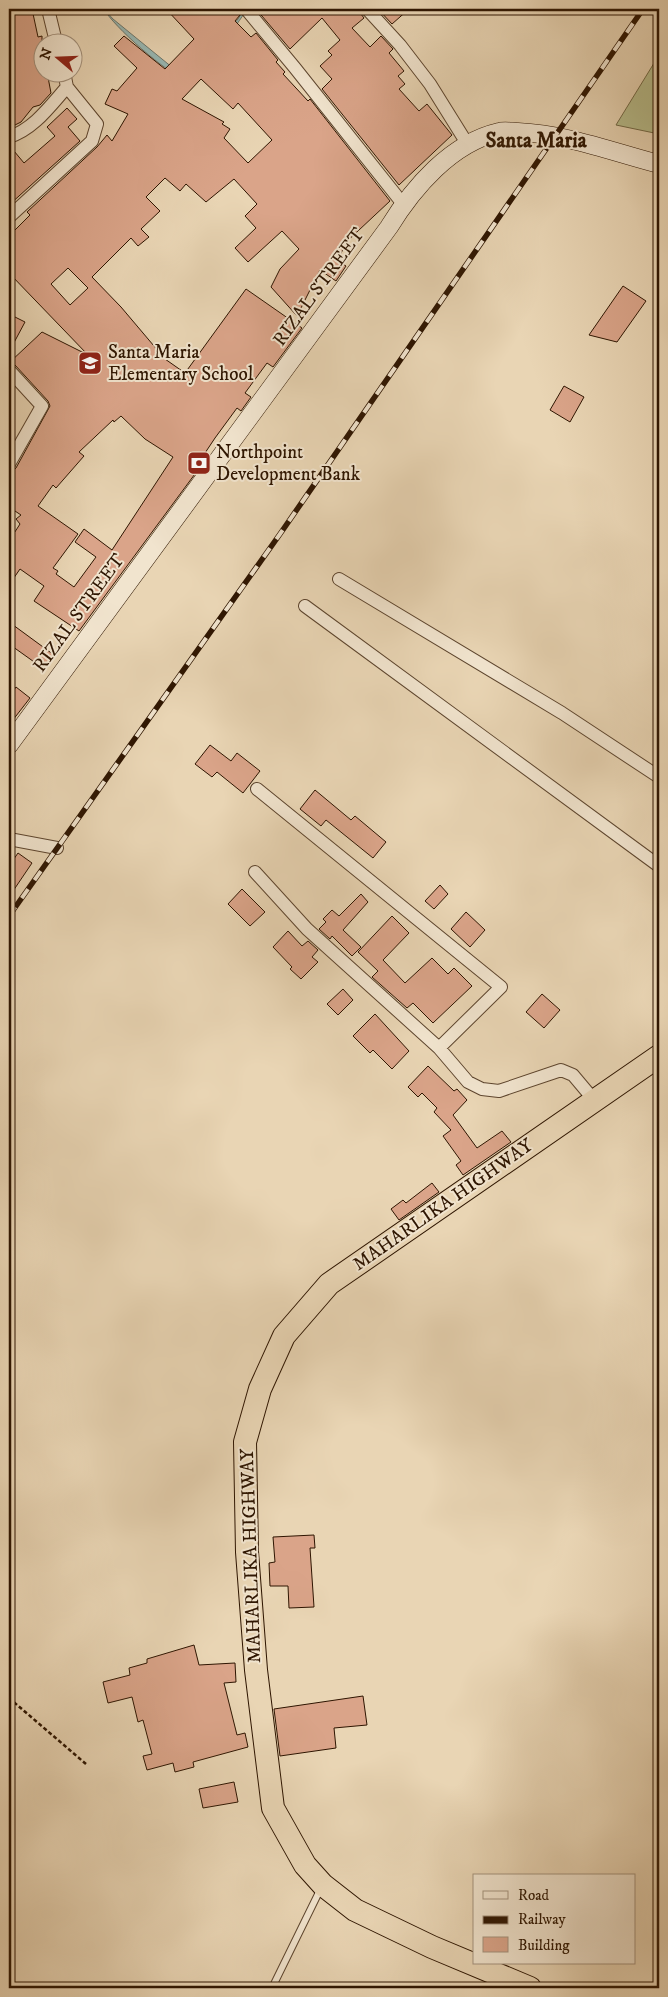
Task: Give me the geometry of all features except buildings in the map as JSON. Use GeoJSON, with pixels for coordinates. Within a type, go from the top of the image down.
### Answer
{"type":"FeatureCollection","features":[{"type":"Feature","properties":{"kind":"highway","name":"MAHARLIKA HIGHWAY"},"geometry":{"type":"LineString","coordinates":[[530,1988],[432,1947],[355,1910],[323,1885],[305,1865],[272,1808],[256,1670],[247,1552],[245,1442],[260,1389],[284,1336],[329,1284],[659,1056]]}},
{"type":"Feature","properties":{"kind":"street"},"geometry":{"type":"LineString","coordinates":[[48,9],[54,32]]}},
{"type":"Feature","properties":{"kind":"street"},"geometry":{"type":"LineString","coordinates":[[367,9],[400,45],[430,84],[468,145]]}},
{"type":"Feature","properties":{"kind":"street"},"geometry":{"type":"LineString","coordinates":[[249,12],[403,204]]}},
{"type":"Feature","properties":{"kind":"street"},"geometry":{"type":"LineString","coordinates":[[9,217],[92,141],[97,124],[67,87],[66,82]]}},
{"type":"Feature","properties":{"kind":"street"},"geometry":{"type":"LineString","coordinates":[[9,137],[24,131],[38,119],[67,87]]}},
{"type":"Feature","properties":{"kind":"street","name":"RIZAL STREET"},"geometry":{"type":"LineString","coordinates":[[10,741],[383,235],[403,204],[446,157],[499,132],[528,132],[554,136],[659,164]]}},
{"type":"Feature","properties":{"kind":"street"},"geometry":{"type":"LineString","coordinates":[[9,370],[42,406],[9,464]]}},
{"type":"Feature","properties":{"kind":"street"},"geometry":{"type":"LineString","coordinates":[[340,579],[562,713],[659,777]]}},
{"type":"Feature","properties":{"kind":"street"},"geometry":{"type":"LineString","coordinates":[[305,606],[659,866]]}},
{"type":"Feature","properties":{"kind":"street"},"geometry":{"type":"LineString","coordinates":[[258,789],[501,987],[439,1048]]}},
{"type":"Feature","properties":{"kind":"street"},"geometry":{"type":"LineString","coordinates":[[9,839],[56,848]]}},
{"type":"Feature","properties":{"kind":"street"},"geometry":{"type":"LineString","coordinates":[[255,872],[308,929],[439,1048],[468,1082],[482,1089],[500,1091],[561,1070],[573,1075],[594,1100]]}},
{"type":"Feature","properties":{"kind":"lane"},"geometry":{"type":"LineString","coordinates":[[272,1988],[323,1885]]}},
{"type":"Feature","properties":{"kind":"path"},"geometry":{"type":"LineString","coordinates":[[9,1698],[86,1764]]}},
{"type":"Feature","properties":{"kind":"green space"},"geometry":{"type":"Polygon","coordinates":[[[659,55],[659,134],[616,125],[659,55]]]}},
{"type":"Feature","properties":{"kind":"water"},"geometry":{"type":"Polygon","coordinates":[[[104,9],[113,19],[184,77],[189,75],[238,19],[244,9],[247,9],[210,58],[193,75],[186,79],[167,69],[142,49],[118,26],[104,9]]]}},
{"type":"Feature","properties":{"kind":"railway"},"geometry":{"type":"LineString","coordinates":[[9,916],[280,534],[643,9]]}},
{"type":"Feature","properties":{"kind":"place","name":"Santa Maria Elementary School"},"geometry":{"type":"Point","coordinates":[90,363]}},
{"type":"Feature","properties":{"kind":"place","name":"Northpoint Development Bank"},"geometry":{"type":"Point","coordinates":[199,463]}},
{"type":"Feature","properties":{"kind":"district","name":"Santa Maria"},"geometry":{"type":"Point","coordinates":[536,141]}}]}
